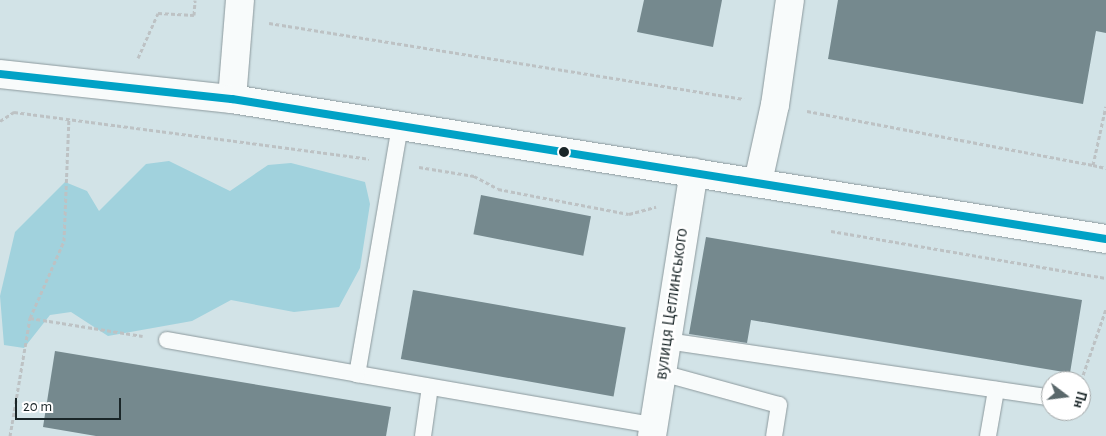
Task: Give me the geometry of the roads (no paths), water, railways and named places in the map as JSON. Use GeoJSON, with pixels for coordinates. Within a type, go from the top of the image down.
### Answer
{"type":"FeatureCollection","features":[{"type":"Feature","properties":{"kind":"main road"},"geometry":{"type":"LineString","coordinates":[[232,100],[240,0]]}},
{"type":"Feature","properties":{"kind":"main road"},"geometry":{"type":"LineString","coordinates":[[758,182],[775,105],[790,0]]}},
{"type":"Feature","properties":{"kind":"main road"},"geometry":{"type":"LineString","coordinates":[[0,74],[232,100],[758,182],[1106,239]]}},
{"type":"Feature","properties":{"kind":"main road","name":"вулиця Цеглинського"},"geometry":{"type":"LineString","coordinates":[[653,430],[687,206],[694,172]]}},
{"type":"Feature","properties":{"kind":"lane"},"geometry":{"type":"LineString","coordinates":[[357,374],[400,126]]}},
{"type":"Feature","properties":{"kind":"lane"},"geometry":{"type":"LineString","coordinates":[[168,340],[430,387],[653,430]]}},
{"type":"Feature","properties":{"kind":"lane"},"geometry":{"type":"LineString","coordinates":[[667,341],[1041,397]]}},
{"type":"Feature","properties":{"kind":"lane"},"geometry":{"type":"LineString","coordinates":[[662,373],[779,405],[774,436]]}},
{"type":"Feature","properties":{"kind":"lane"},"geometry":{"type":"LineString","coordinates":[[423,436],[430,387]]}},
{"type":"Feature","properties":{"kind":"lane"},"geometry":{"type":"LineString","coordinates":[[988,436],[996,390]]}}]}
